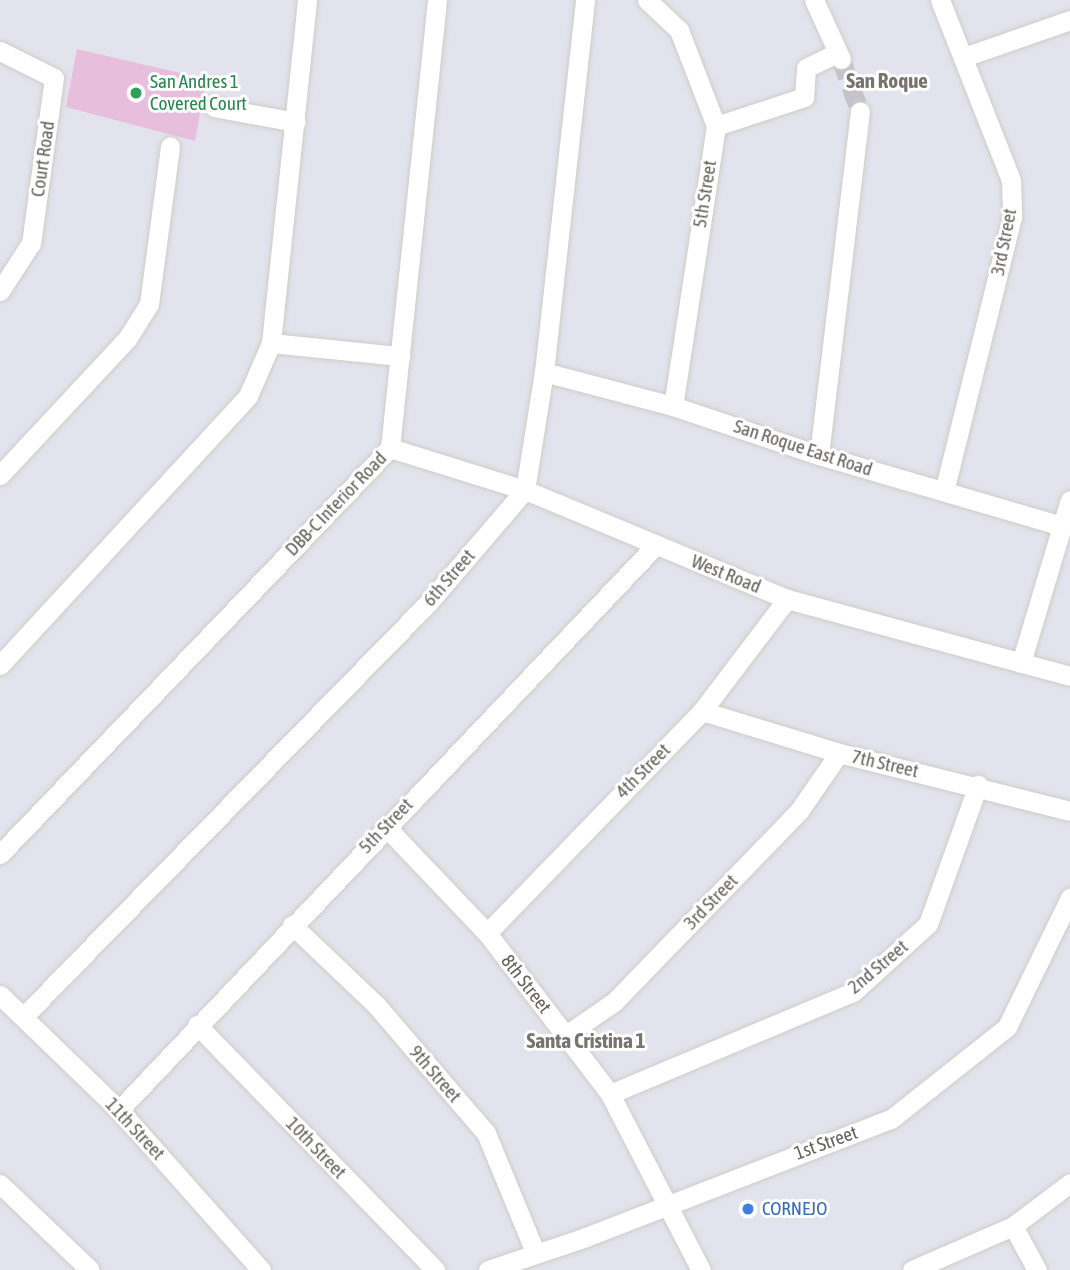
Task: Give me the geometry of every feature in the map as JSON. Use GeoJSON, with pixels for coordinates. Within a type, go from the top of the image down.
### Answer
{"type":"FeatureCollection","features":[{"type":"Feature","properties":{"kind":"street"},"geometry":{"type":"LineString","coordinates":[[0,665],[248,396],[271,343],[307,0]]}},
{"type":"Feature","properties":{"kind":"street","name":"DBB-C Interior Road"},"geometry":{"type":"LineString","coordinates":[[0,854],[390,448],[438,0]]}},
{"type":"Feature","properties":{"kind":"street"},"geometry":{"type":"LineString","coordinates":[[525,490],[544,372],[585,0]]}},
{"type":"Feature","properties":{"kind":"street","name":"5th Street"},"geometry":{"type":"LineString","coordinates":[[647,0],[679,30],[716,126],[673,406]]}},
{"type":"Feature","properties":{"kind":"street"},"geometry":{"type":"LineString","coordinates":[[716,126],[804,97],[806,68],[839,56],[814,0]]}},
{"type":"Feature","properties":{"kind":"street","name":"3rd Street"},"geometry":{"type":"LineString","coordinates":[[940,0],[1011,180],[1013,217],[944,491]]}},
{"type":"Feature","properties":{"kind":"street"},"geometry":{"type":"LineString","coordinates":[[964,57],[1070,20]]}},
{"type":"Feature","properties":{"kind":"street","name":"Court Road"},"geometry":{"type":"LineString","coordinates":[[0,51],[54,78],[31,243],[1,285]]}},
{"type":"Feature","properties":{"kind":"street"},"geometry":{"type":"LineString","coordinates":[[214,107],[296,122]]}},
{"type":"Feature","properties":{"kind":"street"},"geometry":{"type":"LineString","coordinates":[[819,455],[860,111]]}},
{"type":"Feature","properties":{"kind":"street"},"geometry":{"type":"LineString","coordinates":[[0,475],[127,339],[149,304],[170,146]]}},
{"type":"Feature","properties":{"kind":"street"},"geometry":{"type":"LineString","coordinates":[[271,343],[400,356]]}},
{"type":"Feature","properties":{"kind":"street","name":"San Roque East Road"},"geometry":{"type":"LineString","coordinates":[[544,372],[673,406],[819,455],[1062,526]]}},
{"type":"Feature","properties":{"kind":"street","name":"West Road"},"geometry":{"type":"LineString","coordinates":[[390,448],[525,490],[787,599],[1070,676]]}},
{"type":"Feature","properties":{"kind":"street","name":"6th Street"},"geometry":{"type":"LineString","coordinates":[[24,1016],[428,603],[525,490]]}},
{"type":"Feature","properties":{"kind":"street"},"geometry":{"type":"LineString","coordinates":[[1021,663],[1070,500]]}},
{"type":"Feature","properties":{"kind":"street","name":"5th Street"},"geometry":{"type":"LineString","coordinates":[[120,1110],[197,1025],[656,545]]}},
{"type":"Feature","properties":{"kind":"street","name":"4th Street"},"geometry":{"type":"LineString","coordinates":[[487,933],[702,711],[787,599]]}},
{"type":"Feature","properties":{"kind":"street","name":"7th Street"},"geometry":{"type":"LineString","coordinates":[[702,711],[839,753],[978,785],[1070,811]]}},
{"type":"Feature","properties":{"kind":"street","name":"3rd Street"},"geometry":{"type":"LineString","coordinates":[[566,1035],[614,1002],[780,830],[839,753]]}},
{"type":"Feature","properties":{"kind":"street","name":"2nd Street"},"geometry":{"type":"LineString","coordinates":[[610,1094],[853,992],[928,924],[978,785]]}},
{"type":"Feature","properties":{"kind":"street","name":"8th Street"},"geometry":{"type":"LineString","coordinates":[[386,827],[487,933],[610,1094],[701,1270]]}},
{"type":"Feature","properties":{"kind":"street","name":"1st Street"},"geometry":{"type":"LineString","coordinates":[[488,1270],[586,1237],[668,1202],[891,1119],[1007,1027],[1070,898]]}},
{"type":"Feature","properties":{"kind":"street","name":"9th Street"},"geometry":{"type":"LineString","coordinates":[[292,925],[377,1006],[486,1133],[535,1252]]}},
{"type":"Feature","properties":{"kind":"street","name":"11th Street"},"geometry":{"type":"LineString","coordinates":[[0,995],[120,1110],[261,1270]]}},
{"type":"Feature","properties":{"kind":"street","name":"10th Street"},"geometry":{"type":"LineString","coordinates":[[197,1025],[435,1270]]}},
{"type":"Feature","properties":{"kind":"street"},"geometry":{"type":"LineString","coordinates":[[0,1184],[90,1270]]}},
{"type":"Feature","properties":{"kind":"street"},"geometry":{"type":"LineString","coordinates":[[912,1270],[1013,1226],[1070,1184]]}},
{"type":"Feature","properties":{"kind":"street"},"geometry":{"type":"LineString","coordinates":[[1013,1226],[1037,1270]]}},
{"type":"Feature","properties":{"kind":"shaded area","name":"San Andres 1 Covered Court"},"geometry":{"type":"Polygon","coordinates":[[[77,49],[206,79],[195,141],[66,107],[77,49]]]}},
{"type":"Feature","properties":{"kind":"tunnel"},"geometry":{"type":"LineString","coordinates":[[841,59],[860,111]]}},
{"type":"Feature","properties":{"kind":"place","name":"San Andres 1 Covered Court"},"geometry":{"type":"Point","coordinates":[136,93]}},
{"type":"Feature","properties":{"kind":"place","name":"CORNEJO"},"geometry":{"type":"Point","coordinates":[748,1209]}},
{"type":"Feature","properties":{"kind":"district","name":"San Roque"},"geometry":{"type":"Point","coordinates":[887,80]}},
{"type":"Feature","properties":{"kind":"district","name":"Santa Cristina 1"},"geometry":{"type":"Point","coordinates":[586,1040]}}]}
